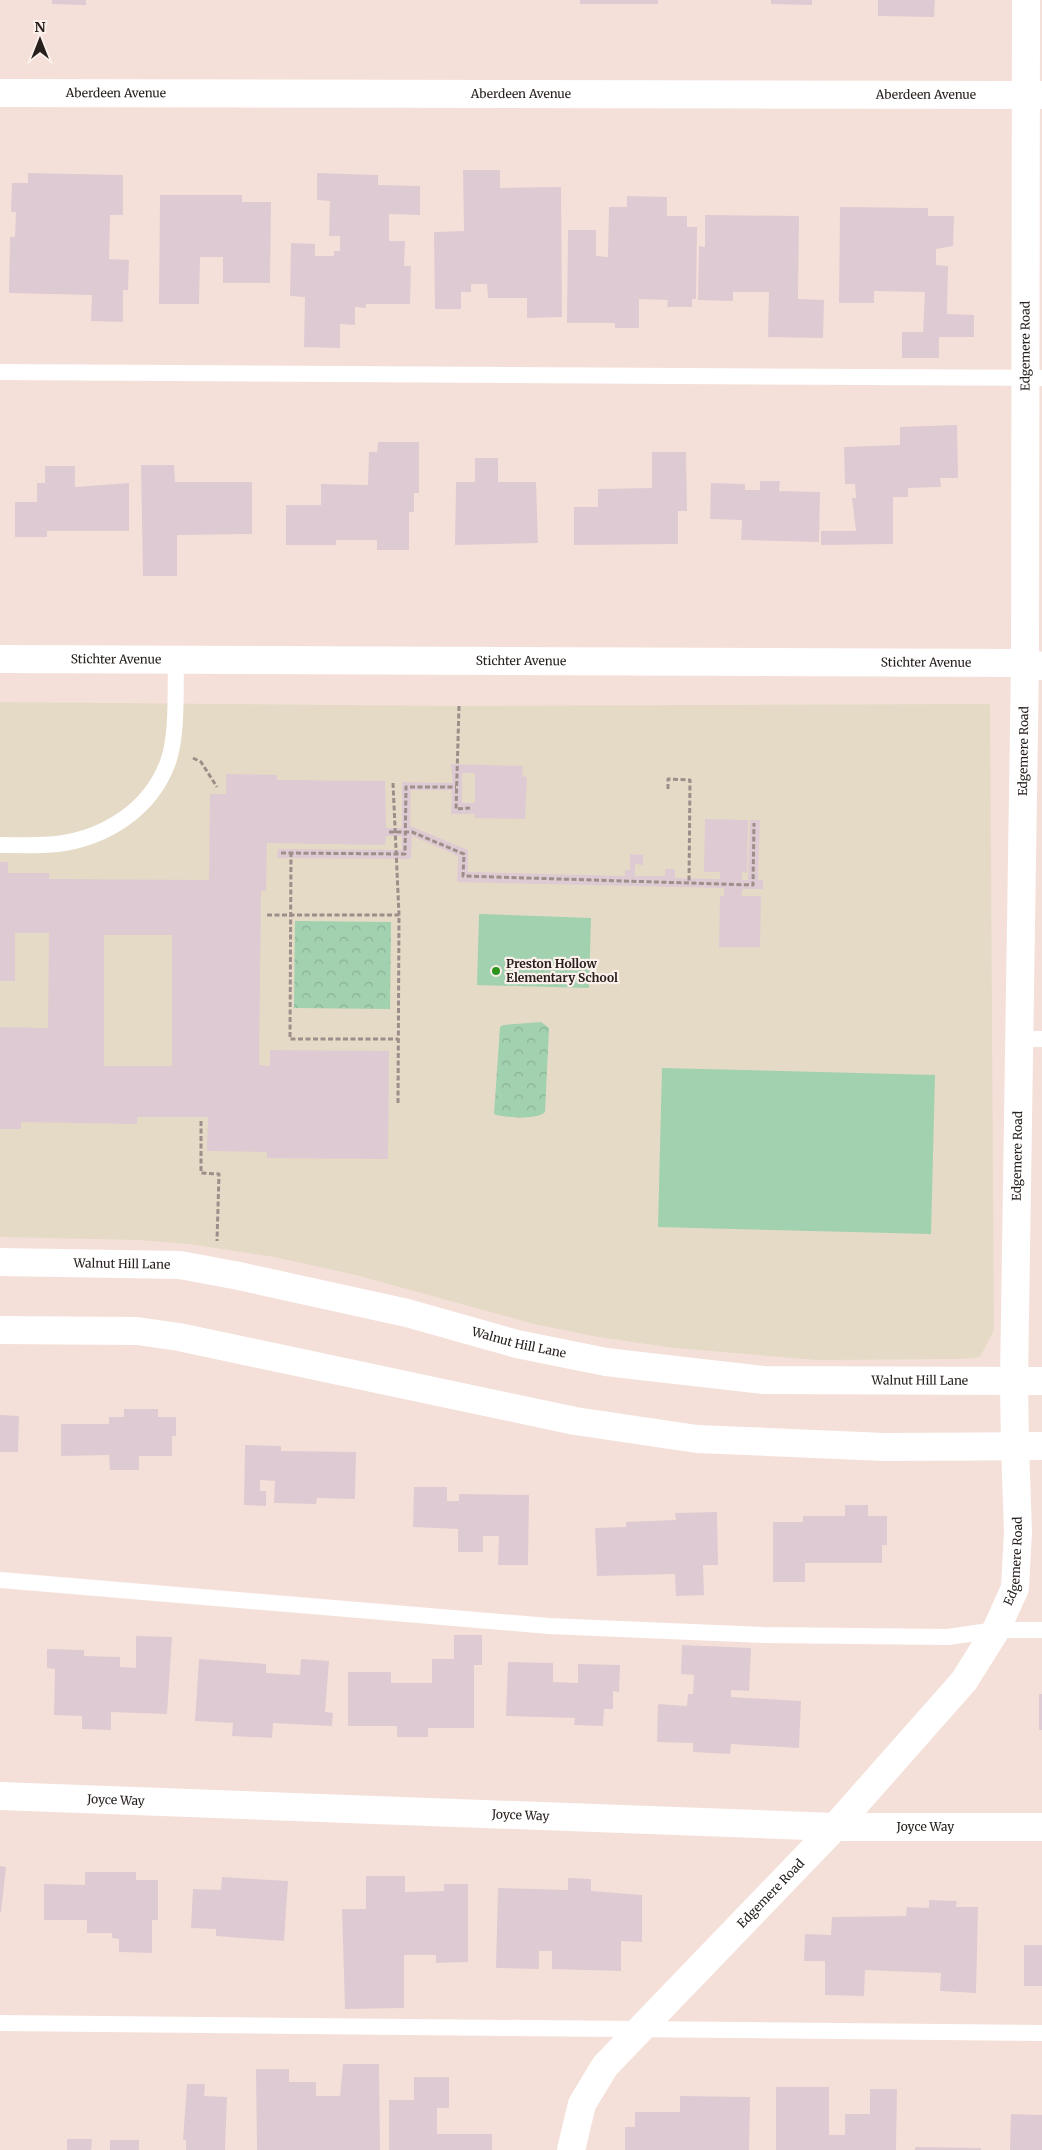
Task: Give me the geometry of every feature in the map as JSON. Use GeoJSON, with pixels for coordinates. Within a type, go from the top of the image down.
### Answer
{"type":"FeatureCollection","features":[{"type":"Feature","properties":{"kind":"street","name":"Edgemere Road"},"geometry":{"type":"LineString","coordinates":[[570,2150],[582,2104],[606,2066],[835,1827],[964,1681],[996,1630],[1015,1588],[1018,1531],[1014,1382],[1031,1039],[1034,665],[1034,95],[1026,0]]}},
{"type":"Feature","properties":{"kind":"street","name":"Aberdeen Avenue"},"geometry":{"type":"LineString","coordinates":[[0,93],[1034,95]]}},
{"type":"Feature","properties":{"kind":"street","name":"Stichter Avenue"},"geometry":{"type":"LineString","coordinates":[[0,659],[1034,665]]}},
{"type":"Feature","properties":{"kind":"street","name":"Walnut Hill Lane"},"geometry":{"type":"LineString","coordinates":[[0,1262],[180,1265],[407,1313],[517,1344],[606,1362],[764,1380],[1042,1381]]}},
{"type":"Feature","properties":{"kind":"street"},"geometry":{"type":"LineString","coordinates":[[0,1330],[137,1331],[179,1337],[575,1421],[697,1439],[875,1447],[1042,1446]]}},
{"type":"Feature","properties":{"kind":"street","name":"Joyce Way"},"geometry":{"type":"LineString","coordinates":[[0,1796],[835,1827],[1042,1827]]}},
{"type":"Feature","properties":{"kind":"lane"},"geometry":{"type":"LineString","coordinates":[[0,372],[1034,378]]}},
{"type":"Feature","properties":{"kind":"lane"},"geometry":{"type":"LineString","coordinates":[[0,845],[58,844],[85,838],[114,826],[140,807],[156,786],[168,761],[174,720],[176,659]]}},
{"type":"Feature","properties":{"kind":"lane"},"geometry":{"type":"LineString","coordinates":[[0,1580],[549,1626],[754,1634],[948,1637],[996,1630],[1042,1630]]}},
{"type":"Feature","properties":{"kind":"lane"},"geometry":{"type":"LineString","coordinates":[[0,2023],[1042,2033]]}},
{"type":"Feature","properties":{"kind":"path"},"geometry":{"type":"LineString","coordinates":[[459,706],[456,809],[470,808]]}},
{"type":"Feature","properties":{"kind":"path"},"geometry":{"type":"LineString","coordinates":[[668,789],[668,779],[690,780],[689,883]]}},
{"type":"Feature","properties":{"kind":"path"},"geometry":{"type":"LineString","coordinates":[[393,783],[399,915],[398,1105]]}},
{"type":"Feature","properties":{"kind":"path"},"geometry":{"type":"LineString","coordinates":[[281,853],[405,854],[406,787],[456,787]]}},
{"type":"Feature","properties":{"kind":"path"},"geometry":{"type":"LineString","coordinates":[[389,832],[412,832],[464,854],[463,876],[753,884],[754,823]]}},
{"type":"Feature","properties":{"kind":"path"},"geometry":{"type":"LineString","coordinates":[[291,852],[290,1039],[398,1039]]}},
{"type":"Feature","properties":{"kind":"path"},"geometry":{"type":"LineString","coordinates":[[267,915],[399,915]]}},
{"type":"Feature","properties":{"kind":"path"},"geometry":{"type":"LineString","coordinates":[[201,1121],[201,1173],[219,1174],[217,1246]]}},
{"type":"Feature","properties":{"kind":"shaded area","name":"Preston Hollow Elementary School"},"geometry":{"type":"Polygon","coordinates":[[[0,702],[459,706],[990,704],[994,1330],[980,1357],[963,1359],[816,1360],[674,1348],[598,1337],[534,1324],[356,1275],[274,1257],[189,1244],[138,1240],[0,1237],[0,702]]]}},
{"type":"Feature","properties":{"kind":"green space"},"geometry":{"type":"Polygon","coordinates":[[[479,914],[591,918],[589,988],[477,985],[479,914]]]}},
{"type":"Feature","properties":{"kind":"green space"},"geometry":{"type":"Polygon","coordinates":[[[295,921],[391,922],[390,1009],[294,1008],[295,921]]]}},
{"type":"Feature","properties":{"kind":"green space"},"geometry":{"type":"Polygon","coordinates":[[[541,1022],[549,1028],[545,1112],[541,1115],[528,1117],[494,1114],[500,1027],[503,1025],[541,1022]]]}},
{"type":"Feature","properties":{"kind":"green space"},"geometry":{"type":"Polygon","coordinates":[[[662,1068],[935,1075],[931,1234],[658,1227],[662,1068]]]}},
{"type":"Feature","properties":{"kind":"building"},"geometry":{"type":"Polygon","coordinates":[[[52,0],[86,0],[86,5],[52,4],[52,0]]]}},
{"type":"Feature","properties":{"kind":"building"},"geometry":{"type":"Polygon","coordinates":[[[580,0],[658,0],[658,4],[580,4],[580,0]]]}},
{"type":"Feature","properties":{"kind":"building"},"geometry":{"type":"Polygon","coordinates":[[[771,0],[812,0],[812,5],[771,4],[771,0]]]}},
{"type":"Feature","properties":{"kind":"building"},"geometry":{"type":"Polygon","coordinates":[[[878,0],[935,0],[934,17],[878,16],[878,0]]]}},
{"type":"Feature","properties":{"kind":"building"},"geometry":{"type":"Polygon","coordinates":[[[463,170],[500,170],[500,188],[561,187],[562,317],[527,318],[527,298],[488,298],[487,284],[471,284],[471,292],[461,292],[461,309],[435,309],[434,232],[464,231],[463,170]]]}},
{"type":"Feature","properties":{"kind":"building"},"geometry":{"type":"Polygon","coordinates":[[[28,173],[123,175],[123,215],[110,215],[109,259],[129,260],[128,290],[123,290],[123,322],[91,321],[92,295],[9,293],[10,237],[15,237],[16,212],[11,212],[12,183],[28,183],[28,173]]]}},
{"type":"Feature","properties":{"kind":"building"},"geometry":{"type":"Polygon","coordinates":[[[317,173],[378,175],[378,185],[420,186],[420,215],[389,214],[389,241],[405,241],[404,266],[411,266],[410,304],[366,304],[366,308],[355,307],[355,325],[340,324],[340,348],[304,347],[305,297],[290,296],[291,243],[315,244],[315,256],[334,256],[334,251],[340,251],[340,236],[329,236],[330,201],[317,200],[317,173]]]}},
{"type":"Feature","properties":{"kind":"building"},"geometry":{"type":"Polygon","coordinates":[[[160,195],[242,195],[242,202],[271,202],[270,283],[223,283],[223,257],[200,257],[199,304],[159,304],[160,195]]]}},
{"type":"Feature","properties":{"kind":"building"},"geometry":{"type":"Polygon","coordinates":[[[627,196],[667,197],[667,216],[687,216],[687,227],[697,227],[696,299],[692,299],[692,307],[667,307],[668,300],[639,299],[639,328],[615,328],[615,323],[567,323],[568,230],[596,230],[596,256],[608,257],[609,207],[627,207],[627,196]]]}},
{"type":"Feature","properties":{"kind":"building"},"geometry":{"type":"Polygon","coordinates":[[[840,207],[928,208],[928,216],[954,216],[953,246],[936,249],[936,265],[948,266],[947,314],[974,315],[974,337],[939,337],[939,358],[902,358],[902,332],[923,332],[925,292],[874,291],[874,303],[839,303],[840,207]]]}},
{"type":"Feature","properties":{"kind":"building"},"geometry":{"type":"Polygon","coordinates":[[[705,215],[799,216],[798,299],[824,300],[823,338],[768,337],[769,292],[733,292],[733,301],[698,300],[699,246],[705,247],[705,215]]]}},
{"type":"Feature","properties":{"kind":"building"},"geometry":{"type":"Polygon","coordinates":[[[957,425],[958,478],[940,478],[941,487],[908,488],[908,497],[893,497],[893,544],[821,545],[821,531],[856,531],[852,498],[856,498],[855,484],[845,484],[844,447],[900,445],[900,427],[957,425]]]}},
{"type":"Feature","properties":{"kind":"building"},"geometry":{"type":"Polygon","coordinates":[[[378,442],[419,442],[419,493],[414,493],[414,512],[409,512],[409,550],[377,550],[377,540],[336,540],[336,545],[286,545],[286,505],[321,505],[321,484],[368,485],[369,452],[377,452],[378,442]]]}},
{"type":"Feature","properties":{"kind":"building"},"geometry":{"type":"Polygon","coordinates":[[[652,452],[686,452],[687,511],[678,511],[678,544],[574,545],[574,507],[598,507],[598,489],[652,488],[652,452]]]}},
{"type":"Feature","properties":{"kind":"building"},"geometry":{"type":"Polygon","coordinates":[[[475,458],[498,458],[498,482],[536,482],[538,543],[455,545],[456,482],[475,482],[475,458]]]}},
{"type":"Feature","properties":{"kind":"building"},"geometry":{"type":"Polygon","coordinates":[[[141,465],[174,465],[175,482],[252,482],[252,534],[177,535],[177,576],[143,576],[141,465]]]}},
{"type":"Feature","properties":{"kind":"building"},"geometry":{"type":"Polygon","coordinates":[[[45,466],[75,466],[75,487],[129,483],[129,531],[47,531],[47,537],[15,537],[15,502],[37,502],[37,483],[45,483],[45,466]]]}},
{"type":"Feature","properties":{"kind":"building"},"geometry":{"type":"Polygon","coordinates":[[[760,481],[780,481],[779,491],[820,492],[819,542],[741,540],[742,520],[710,519],[711,483],[745,484],[745,490],[760,490],[760,481]]]}},
{"type":"Feature","properties":{"kind":"building"},"geometry":{"type":"Polygon","coordinates":[[[451,764],[523,766],[522,776],[527,777],[525,819],[475,818],[475,814],[451,814],[452,790],[411,790],[410,826],[468,850],[468,872],[625,876],[625,870],[630,870],[630,854],[643,855],[643,865],[635,864],[635,876],[665,876],[665,869],[675,869],[675,878],[720,879],[720,872],[704,872],[705,819],[748,820],[747,873],[742,872],[742,880],[748,880],[750,820],[760,820],[758,880],[763,880],[763,889],[742,889],[742,896],[761,896],[760,947],[719,947],[720,896],[724,896],[724,888],[457,882],[458,856],[412,836],[411,859],[277,858],[278,849],[402,850],[402,836],[386,836],[385,845],[267,843],[266,891],[261,891],[259,1065],[270,1066],[270,1050],[389,1051],[388,1159],[267,1158],[267,1152],[207,1151],[208,1117],[137,1117],[137,1124],[21,1122],[21,1129],[0,1129],[0,1027],[48,1028],[49,933],[15,933],[15,981],[0,981],[0,862],[8,862],[8,873],[49,873],[49,879],[209,880],[210,794],[226,794],[226,774],[277,775],[277,780],[385,781],[386,828],[402,828],[402,782],[453,783],[451,764]],[[462,773],[462,803],[475,803],[475,773],[462,773]],[[104,935],[104,1066],[172,1066],[172,935],[104,935]]]}},
{"type":"Feature","properties":{"kind":"building"},"geometry":{"type":"Polygon","coordinates":[[[124,1409],[158,1409],[158,1417],[176,1417],[176,1436],[172,1436],[172,1456],[139,1456],[139,1470],[110,1470],[109,1455],[61,1456],[61,1424],[109,1424],[109,1417],[124,1417],[124,1409]]]}},
{"type":"Feature","properties":{"kind":"building"},"geometry":{"type":"Polygon","coordinates":[[[0,1415],[19,1416],[18,1452],[0,1452],[0,1415]]]}},
{"type":"Feature","properties":{"kind":"building"},"geometry":{"type":"Polygon","coordinates":[[[245,1445],[281,1446],[281,1451],[356,1452],[355,1499],[317,1498],[316,1504],[274,1503],[275,1481],[260,1480],[260,1491],[266,1491],[266,1506],[244,1505],[245,1445]]]}},
{"type":"Feature","properties":{"kind":"building"},"geometry":{"type":"Polygon","coordinates":[[[414,1487],[447,1487],[447,1501],[459,1501],[459,1494],[529,1495],[528,1565],[498,1565],[499,1536],[483,1536],[483,1552],[458,1552],[458,1529],[413,1527],[414,1487]]]}},
{"type":"Feature","properties":{"kind":"building"},"geometry":{"type":"Polygon","coordinates":[[[845,1505],[868,1505],[868,1516],[887,1516],[887,1545],[882,1545],[882,1563],[805,1563],[805,1582],[773,1582],[773,1522],[803,1522],[803,1516],[845,1516],[845,1505]]]}},
{"type":"Feature","properties":{"kind":"building"},"geometry":{"type":"Polygon","coordinates":[[[717,1512],[718,1565],[703,1565],[704,1595],[676,1596],[675,1574],[597,1576],[595,1528],[626,1527],[626,1522],[676,1520],[675,1513],[717,1512]]]}},
{"type":"Feature","properties":{"kind":"building"},"geometry":{"type":"Polygon","coordinates":[[[454,1635],[482,1635],[482,1665],[474,1665],[474,1728],[428,1728],[428,1737],[397,1737],[397,1726],[348,1726],[348,1672],[391,1672],[391,1683],[432,1683],[432,1659],[454,1659],[454,1635]]]}},
{"type":"Feature","properties":{"kind":"building"},"geometry":{"type":"Polygon","coordinates":[[[136,1636],[172,1637],[167,1714],[111,1712],[111,1730],[82,1729],[82,1716],[54,1715],[55,1669],[47,1668],[47,1649],[84,1650],[84,1656],[120,1657],[120,1667],[136,1668],[136,1636]]]}},
{"type":"Feature","properties":{"kind":"building"},"geometry":{"type":"Polygon","coordinates":[[[682,1645],[751,1648],[749,1691],[731,1690],[731,1697],[801,1701],[799,1748],[731,1744],[730,1754],[693,1752],[693,1743],[657,1742],[658,1704],[687,1706],[688,1694],[693,1694],[694,1675],[681,1674],[682,1645]]]}},
{"type":"Feature","properties":{"kind":"building"},"geometry":{"type":"Polygon","coordinates":[[[199,1659],[266,1664],[266,1673],[300,1675],[301,1659],[329,1661],[325,1712],[333,1713],[332,1726],[273,1723],[272,1738],[232,1736],[233,1723],[195,1721],[199,1659]]]}},
{"type":"Feature","properties":{"kind":"building"},"geometry":{"type":"Polygon","coordinates":[[[508,1662],[553,1663],[553,1682],[578,1683],[578,1664],[620,1665],[619,1692],[613,1691],[613,1709],[604,1709],[603,1726],[574,1725],[575,1718],[506,1716],[508,1662]]]}},
{"type":"Feature","properties":{"kind":"building"},"geometry":{"type":"Polygon","coordinates":[[[1039,1694],[1042,1694],[1042,1730],[1039,1730],[1039,1694]]]}},
{"type":"Feature","properties":{"kind":"building"},"geometry":{"type":"Polygon","coordinates":[[[0,1866],[6,1867],[1,1912],[0,1912],[0,1866]]]}},
{"type":"Feature","properties":{"kind":"building"},"geometry":{"type":"Polygon","coordinates":[[[85,1872],[136,1872],[136,1880],[158,1880],[158,1920],[152,1920],[152,1953],[119,1952],[119,1939],[112,1938],[112,1933],[87,1933],[87,1920],[44,1920],[44,1884],[85,1885],[85,1872]]]}},
{"type":"Feature","properties":{"kind":"building"},"geometry":{"type":"Polygon","coordinates":[[[366,1876],[405,1876],[405,1892],[444,1891],[444,1884],[468,1884],[468,1962],[436,1963],[436,1955],[404,1955],[404,2008],[345,2009],[342,1909],[366,1909],[366,1876]]]}},
{"type":"Feature","properties":{"kind":"building"},"geometry":{"type":"Polygon","coordinates":[[[222,1877],[288,1881],[284,1941],[216,1936],[216,1929],[191,1928],[193,1889],[221,1890],[222,1877]]]}},
{"type":"Feature","properties":{"kind":"building"},"geometry":{"type":"Polygon","coordinates":[[[568,1878],[591,1879],[591,1891],[642,1895],[642,1942],[621,1941],[621,1971],[552,1969],[552,1951],[539,1951],[539,1969],[496,1968],[498,1888],[568,1890],[568,1878]]]}},
{"type":"Feature","properties":{"kind":"building"},"geometry":{"type":"Polygon","coordinates":[[[929,1900],[957,1901],[956,1907],[978,1907],[976,1993],[940,1991],[941,1973],[865,1970],[864,1996],[825,1995],[825,1961],[804,1961],[805,1934],[831,1935],[832,1917],[906,1916],[907,1907],[929,1908],[929,1900]]]}},
{"type":"Feature","properties":{"kind":"building"},"geometry":{"type":"Polygon","coordinates":[[[1024,1945],[1042,1945],[1042,1986],[1024,1986],[1024,1945]]]}},
{"type":"Feature","properties":{"kind":"building"},"geometry":{"type":"Polygon","coordinates":[[[343,2064],[379,2064],[380,2150],[257,2150],[256,2069],[289,2069],[289,2082],[316,2082],[316,2096],[340,2096],[343,2064]]]}},
{"type":"Feature","properties":{"kind":"building"},"geometry":{"type":"Polygon","coordinates":[[[414,2077],[449,2077],[449,2108],[437,2108],[437,2134],[492,2134],[492,2150],[389,2150],[389,2100],[414,2100],[414,2077]]]}},
{"type":"Feature","properties":{"kind":"building"},"geometry":{"type":"Polygon","coordinates":[[[187,2084],[205,2084],[204,2096],[227,2097],[225,2150],[186,2150],[186,2140],[183,2140],[187,2084]]]}},
{"type":"Feature","properties":{"kind":"building"},"geometry":{"type":"Polygon","coordinates":[[[776,2087],[829,2087],[829,2135],[845,2135],[845,2114],[870,2114],[870,2089],[897,2089],[896,2150],[776,2150],[776,2087]]]}},
{"type":"Feature","properties":{"kind":"building"},"geometry":{"type":"Polygon","coordinates":[[[680,2096],[750,2097],[749,2150],[625,2150],[625,2127],[635,2127],[635,2112],[680,2112],[680,2096]]]}},
{"type":"Feature","properties":{"kind":"building"},"geometry":{"type":"Polygon","coordinates":[[[1011,2114],[1042,2115],[1042,2150],[1010,2150],[1011,2114]]]}},
{"type":"Feature","properties":{"kind":"building"},"geometry":{"type":"Polygon","coordinates":[[[67,2139],[92,2139],[91,2150],[67,2150],[67,2139]]]}},
{"type":"Feature","properties":{"kind":"building"},"geometry":{"type":"Polygon","coordinates":[[[110,2140],[139,2140],[139,2150],[110,2150],[110,2140]]]}},
{"type":"Feature","properties":{"kind":"building"},"geometry":{"type":"Polygon","coordinates":[[[915,2147],[981,2148],[981,2150],[915,2150],[915,2147]]]}},
{"type":"Feature","properties":{"kind":"place","name":"Preston Hollow Elementary School"},"geometry":{"type":"Point","coordinates":[496,971]}}]}
